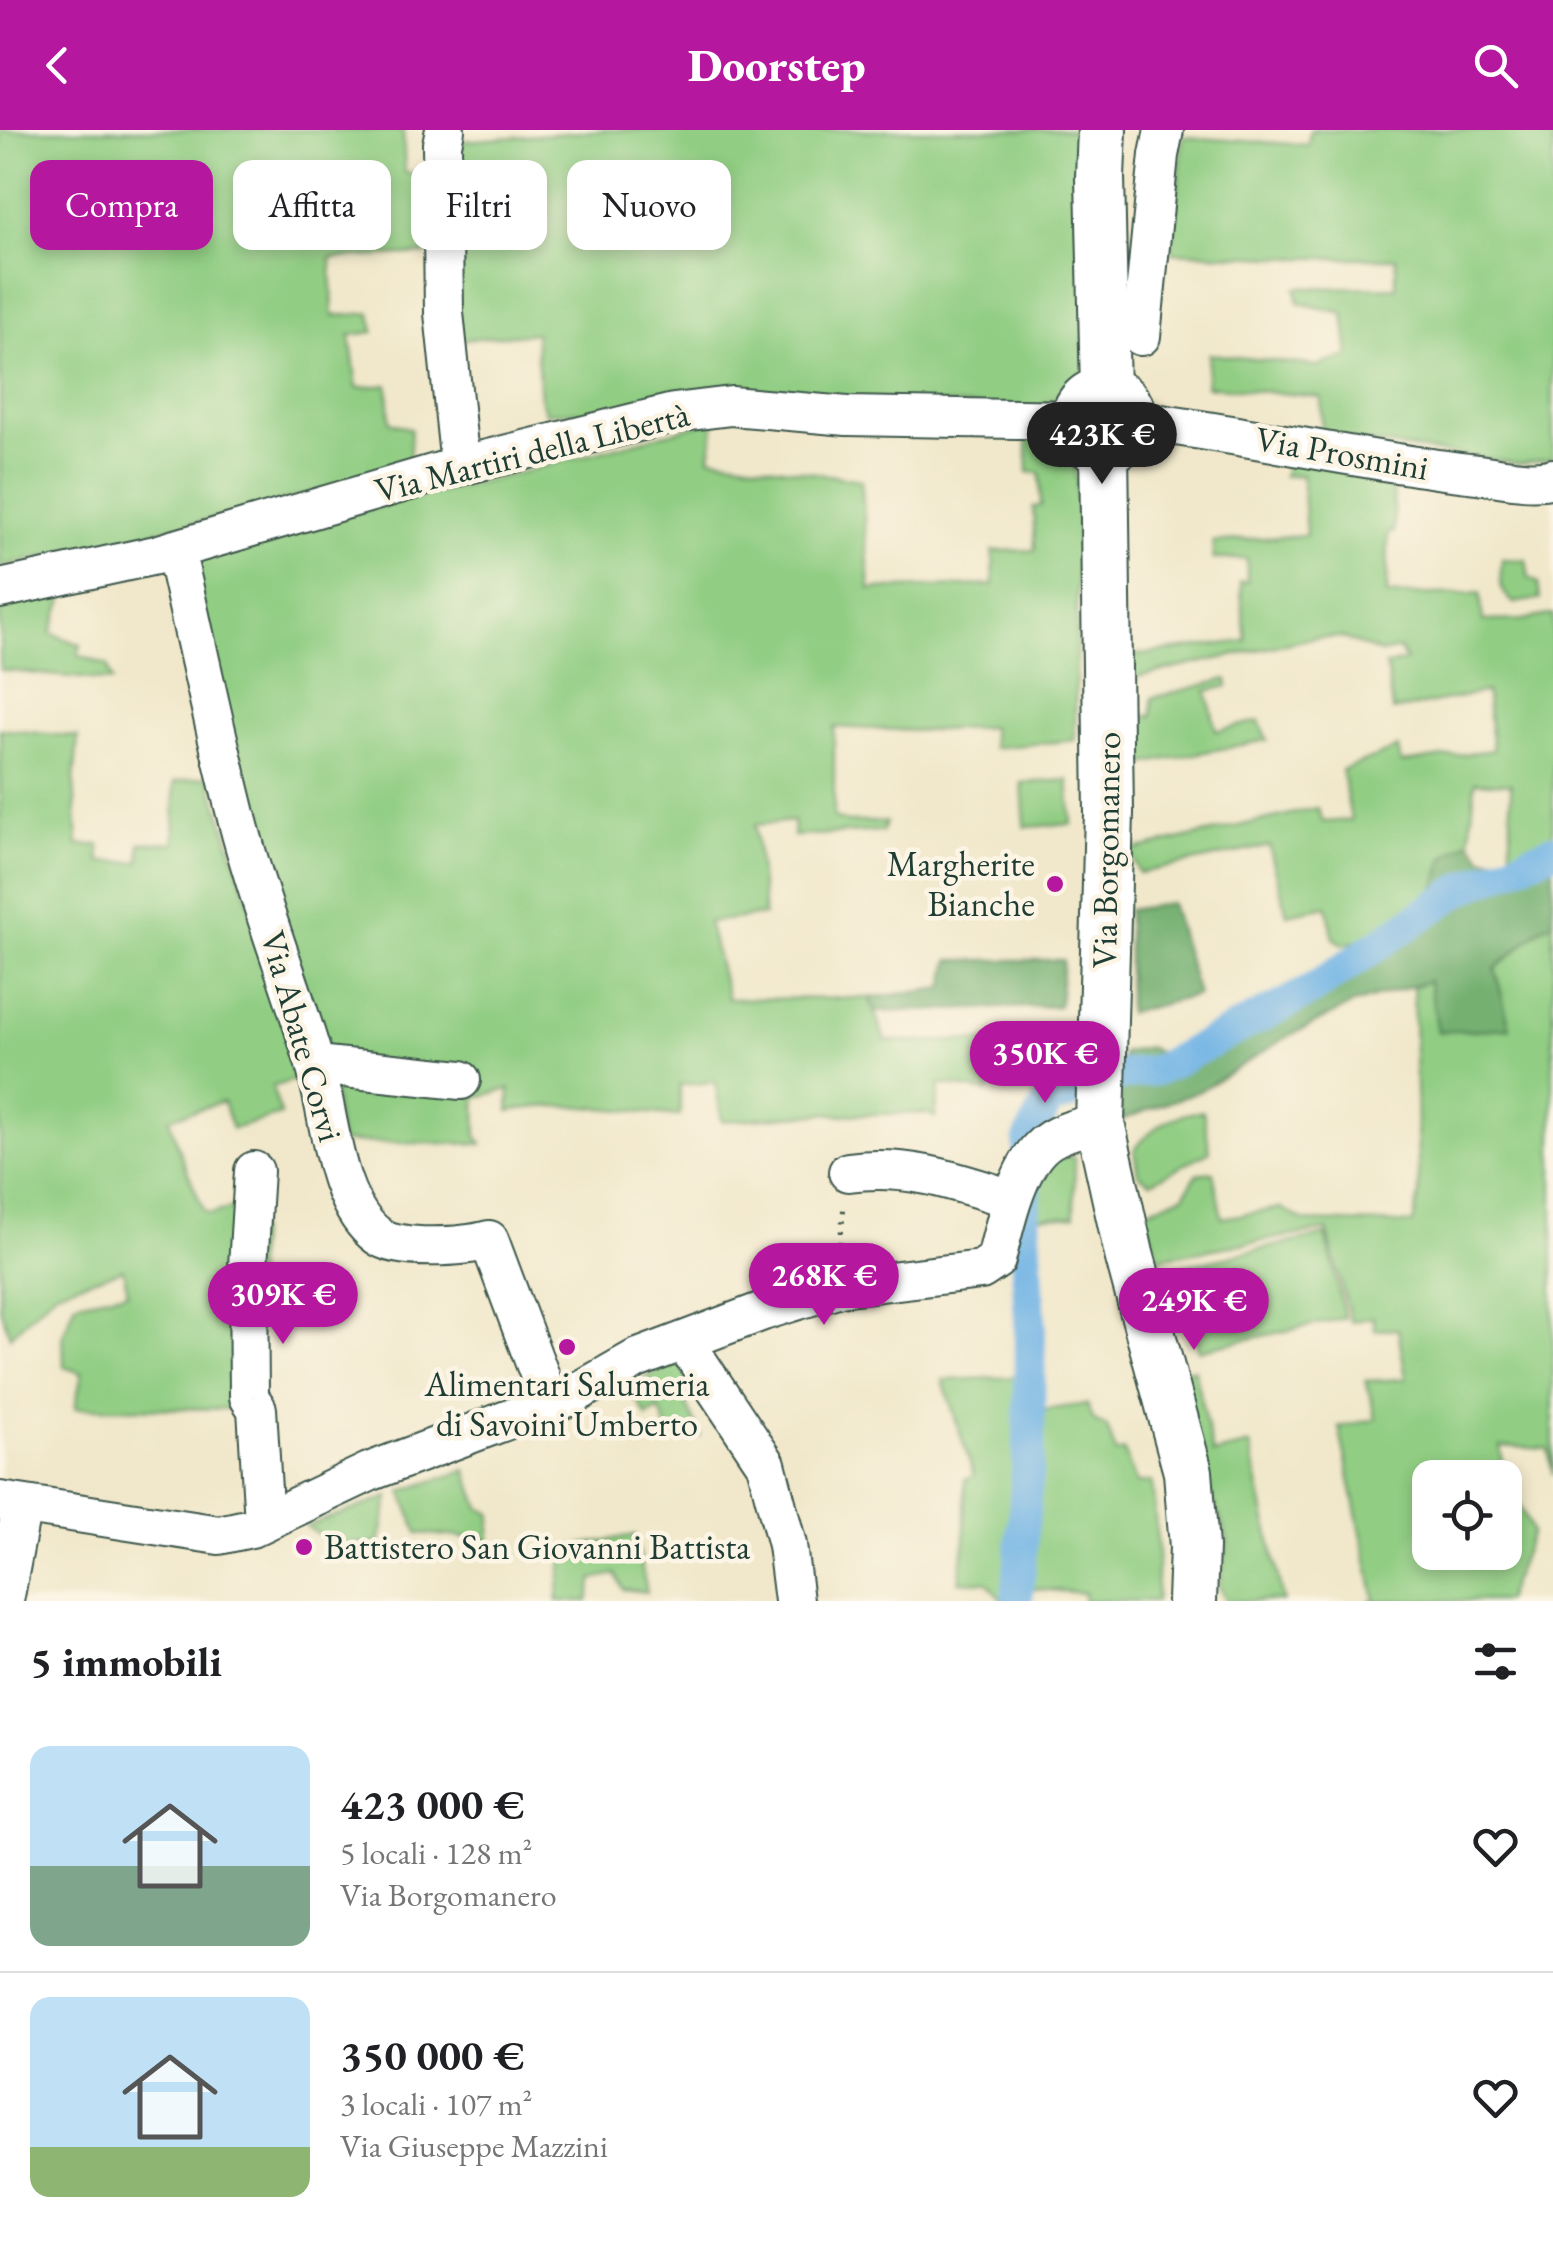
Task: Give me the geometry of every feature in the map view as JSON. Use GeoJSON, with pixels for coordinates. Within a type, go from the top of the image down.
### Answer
{"type":"FeatureCollection","features":[{"type":"Feature","properties":{"kind":"main road","name":"Via Borgomanero"},"geometry":{"type":"LineString","coordinates":[[1102,130],[1109,813],[1099,1099],[1129,1254],[1188,1472],[1194,1547],[1192,1601]]}},
{"type":"Feature","properties":{"kind":"street"},"geometry":{"type":"LineString","coordinates":[[445,130],[444,313],[460,466]]}},
{"type":"Feature","properties":{"kind":"street"},"geometry":{"type":"LineString","coordinates":[[1100,177],[1144,166],[1161,142]]}},
{"type":"Feature","properties":{"kind":"street"},"geometry":{"type":"LineString","coordinates":[[1142,336],[1161,142]]}},
{"type":"Feature","properties":{"kind":"street","name":"Via Martiri della Libertà"},"geometry":{"type":"LineString","coordinates":[[0,589],[175,549],[460,466],[674,413],[731,406],[846,416],[1104,420]]}},
{"type":"Feature","properties":{"kind":"street","name":"Via Prosmini"},"geometry":{"type":"LineString","coordinates":[[1104,420],[1252,438],[1381,463],[1553,478]]}},
{"type":"Feature","properties":{"kind":"street","name":"Via Abate Corvi"},"geometry":{"type":"LineString","coordinates":[[175,549],[239,824],[316,1065],[340,1173],[358,1214],[377,1236],[392,1243],[469,1246],[489,1240],[550,1404]]}},
{"type":"Feature","properties":{"kind":"street"},"geometry":{"type":"LineString","coordinates":[[316,1065],[461,1080]]}},
{"type":"Feature","properties":{"kind":"street"},"geometry":{"type":"LineString","coordinates":[[4,1601],[11,1503],[219,1535],[258,1525],[369,1472],[571,1396],[636,1359],[684,1341],[840,1287],[981,1270],[996,1260],[1022,1180],[1041,1147],[1073,1129],[1099,1099]]}},
{"type":"Feature","properties":{"kind":"street"},"geometry":{"type":"LineString","coordinates":[[848,1172],[882,1167],[1022,1180]]}},
{"type":"Feature","properties":{"kind":"street"},"geometry":{"type":"LineString","coordinates":[[254,1171],[248,1266],[249,1397],[257,1409],[258,1525]]}},
{"type":"Feature","properties":{"kind":"street"},"geometry":{"type":"LineString","coordinates":[[684,1341],[766,1464],[787,1546],[794,1601]]}},
{"type":"Feature","properties":{"kind":"path"},"geometry":{"type":"LineString","coordinates":[[840,1287],[838,1268],[848,1172]]}},
{"type":"Feature","properties":{"kind":"green space"},"geometry":{"type":"Polygon","coordinates":[[[0,130],[403,130],[405,173],[411,173],[411,250],[428,250],[428,254],[331,258],[333,316],[371,313],[374,332],[350,335],[357,388],[388,385],[390,422],[411,429],[409,465],[259,508],[0,567],[0,130]]]}},
{"type":"Feature","properties":{"kind":"green space"},"geometry":{"type":"Polygon","coordinates":[[[605,130],[1091,130],[1084,376],[1050,410],[687,391],[589,418],[577,411],[546,413],[541,401],[535,333],[457,340],[456,250],[547,250],[547,160],[455,160],[463,141],[605,130]]]}},
{"type":"Feature","properties":{"kind":"green space"},"geometry":{"type":"Polygon","coordinates":[[[1310,130],[1553,130],[1553,458],[1521,464],[1322,436],[1321,397],[1206,386],[1209,354],[1318,366],[1349,356],[1344,313],[1299,303],[1296,288],[1396,287],[1396,258],[1171,252],[1183,137],[1308,145],[1310,130]]]}},
{"type":"Feature","properties":{"kind":"green space"},"geometry":{"type":"Polygon","coordinates":[[[715,420],[710,457],[861,480],[870,589],[994,585],[993,551],[1035,550],[1033,507],[1041,506],[1040,473],[1028,472],[1027,438],[1053,443],[1075,461],[1078,506],[1075,740],[993,748],[991,727],[921,731],[834,727],[834,818],[886,822],[883,831],[794,836],[793,821],[755,825],[764,915],[708,922],[728,999],[870,998],[885,1041],[995,1041],[993,1083],[987,1092],[940,1084],[935,1117],[927,1113],[830,1113],[722,1121],[715,1082],[680,1085],[680,1116],[572,1106],[509,1111],[510,1089],[476,1097],[477,1136],[482,1144],[340,1142],[328,1052],[292,952],[183,553],[527,471],[715,420]]]}},
{"type":"Feature","properties":{"kind":"green space"},"geometry":{"type":"Polygon","coordinates":[[[1288,456],[1393,474],[1394,532],[1388,533],[1387,595],[1480,593],[1483,621],[1553,614],[1553,839],[1511,858],[1511,784],[1475,782],[1470,841],[1444,858],[1435,889],[1373,937],[1343,945],[1333,937],[1327,906],[1287,914],[1269,846],[1139,873],[1130,851],[1317,808],[1323,822],[1351,820],[1342,770],[1398,748],[1401,763],[1493,750],[1486,692],[1393,711],[1386,666],[1406,660],[1399,649],[1381,653],[1341,637],[1312,638],[1123,680],[1119,657],[1246,641],[1240,582],[1247,582],[1247,559],[1213,559],[1213,542],[1306,535],[1302,475],[1284,476],[1288,456]]]}},
{"type":"Feature","properties":{"kind":"green space"},"geometry":{"type":"Polygon","coordinates":[[[1502,559],[1526,560],[1529,578],[1538,583],[1540,599],[1514,603],[1509,598],[1501,584],[1502,559]]]}},
{"type":"Feature","properties":{"kind":"green space"},"geometry":{"type":"Polygon","coordinates":[[[65,594],[51,633],[81,645],[78,655],[107,665],[112,681],[0,670],[0,606],[65,594]]]}},
{"type":"Feature","properties":{"kind":"green space"},"geometry":{"type":"Polygon","coordinates":[[[1227,679],[1228,686],[1207,691],[1216,731],[1259,721],[1267,740],[1132,766],[1137,716],[1152,716],[1152,698],[1227,679]]]}},
{"type":"Feature","properties":{"kind":"green space"},"geometry":{"type":"Polygon","coordinates":[[[0,729],[78,737],[74,781],[78,845],[99,845],[100,862],[140,862],[140,843],[175,843],[174,782],[209,776],[304,1077],[272,1087],[281,1115],[232,1129],[223,1102],[169,1118],[204,1211],[210,1214],[259,1201],[249,1409],[75,1408],[82,1373],[64,1367],[63,1336],[76,1302],[128,1292],[123,1269],[56,1291],[10,1336],[0,1308],[0,729]]]}},
{"type":"Feature","properties":{"kind":"green space"},"geometry":{"type":"Polygon","coordinates":[[[1068,780],[1072,824],[1025,827],[1022,783],[1068,780]]]}},
{"type":"Feature","properties":{"kind":"green space"},"geometry":{"type":"Polygon","coordinates":[[[1553,839],[1553,922],[1495,969],[1510,1028],[1438,1032],[1429,981],[1353,1004],[1284,1039],[1201,1090],[1119,1121],[1123,1053],[1148,1047],[1169,1058],[1218,1045],[1313,1000],[1357,964],[1449,910],[1435,889],[1444,858],[1470,841],[1484,858],[1510,858],[1553,839]]]}},
{"type":"Feature","properties":{"kind":"green space"},"geometry":{"type":"Polygon","coordinates":[[[1171,903],[1198,995],[1128,1013],[1128,910],[1171,903]]]}},
{"type":"Feature","properties":{"kind":"green space"},"geometry":{"type":"Polygon","coordinates":[[[1553,922],[1553,1475],[1548,1449],[1500,1446],[1503,1460],[1412,1460],[1412,1570],[1517,1570],[1505,1601],[1368,1601],[1375,1599],[1339,1427],[1376,1419],[1366,1381],[1406,1379],[1398,1329],[1375,1330],[1373,1317],[1351,1322],[1327,1230],[1159,1258],[1144,1212],[1184,1195],[1197,1174],[1213,1172],[1222,1218],[1281,1208],[1304,1221],[1413,1224],[1419,1193],[1413,986],[1430,981],[1509,1028],[1495,969],[1553,922]]]}},
{"type":"Feature","properties":{"kind":"green space"},"geometry":{"type":"Polygon","coordinates":[[[950,960],[1063,960],[1059,1006],[874,1012],[870,998],[944,988],[950,960]]]}},
{"type":"Feature","properties":{"kind":"green space"},"geometry":{"type":"Polygon","coordinates":[[[1203,1111],[1210,1151],[1151,1182],[1138,1174],[1134,1150],[1148,1134],[1173,1118],[1203,1111]]]}},
{"type":"Feature","properties":{"kind":"green space"},"geometry":{"type":"Polygon","coordinates":[[[1058,1154],[1075,1158],[1074,1216],[1028,1217],[1029,1253],[1012,1253],[1016,1207],[1058,1154]]]}},
{"type":"Feature","properties":{"kind":"green space"},"geometry":{"type":"Polygon","coordinates":[[[1326,1235],[1345,1318],[1198,1350],[1179,1267],[1326,1235]]]}},
{"type":"Feature","properties":{"kind":"green space"},"geometry":{"type":"Polygon","coordinates":[[[1043,1355],[1042,1410],[1087,1404],[1094,1421],[1107,1427],[1116,1453],[1124,1451],[1136,1484],[1152,1482],[1158,1550],[1156,1601],[1084,1601],[1084,1593],[1012,1587],[1014,1601],[1002,1601],[987,1582],[959,1581],[965,1542],[965,1479],[974,1476],[943,1380],[1022,1377],[1024,1357],[1043,1355]]]}},
{"type":"Feature","properties":{"kind":"green space"},"geometry":{"type":"Polygon","coordinates":[[[678,1362],[701,1393],[685,1401],[701,1436],[672,1440],[659,1409],[647,1417],[629,1386],[678,1362]]]}},
{"type":"Feature","properties":{"kind":"green space"},"geometry":{"type":"Polygon","coordinates":[[[1194,1369],[1213,1454],[1250,1445],[1283,1601],[1227,1601],[1219,1586],[1228,1541],[1202,1468],[1176,1370],[1194,1369]]]}},
{"type":"Feature","properties":{"kind":"green space"},"geometry":{"type":"Polygon","coordinates":[[[466,1470],[480,1508],[492,1514],[489,1540],[418,1533],[402,1491],[466,1470]]]}},
{"type":"Feature","properties":{"kind":"green space"},"geometry":{"type":"Polygon","coordinates":[[[389,1497],[379,1544],[332,1543],[306,1526],[389,1497]]]}},
{"type":"Feature","properties":{"kind":"green space"},"geometry":{"type":"Polygon","coordinates":[[[1522,1510],[1532,1532],[1522,1558],[1522,1510]]]}},
{"type":"Feature","properties":{"kind":"green space"},"geometry":{"type":"Polygon","coordinates":[[[635,1535],[647,1592],[623,1589],[616,1574],[593,1579],[588,1601],[557,1601],[565,1548],[635,1535]]]}},
{"type":"Feature","properties":{"kind":"waterway"},"geometry":{"type":"LineString","coordinates":[[1017,1601],[1029,1448],[1030,1320],[1024,1214],[1029,1140],[1051,1095],[1063,1097],[1116,1076],[1157,1070],[1310,991],[1461,889],[1553,850]]}},
{"type":"Feature","properties":{"kind":"place","name":"Margherite Bianche"},"geometry":{"type":"Point","coordinates":[1055,884]}},
{"type":"Feature","properties":{"kind":"place","name":"Alimentari Salumeria di Savoini Umberto"},"geometry":{"type":"Point","coordinates":[567,1347]}},
{"type":"Feature","properties":{"kind":"place","name":"Battistero San Giovanni Battista"},"geometry":{"type":"Point","coordinates":[304,1547]}}]}
